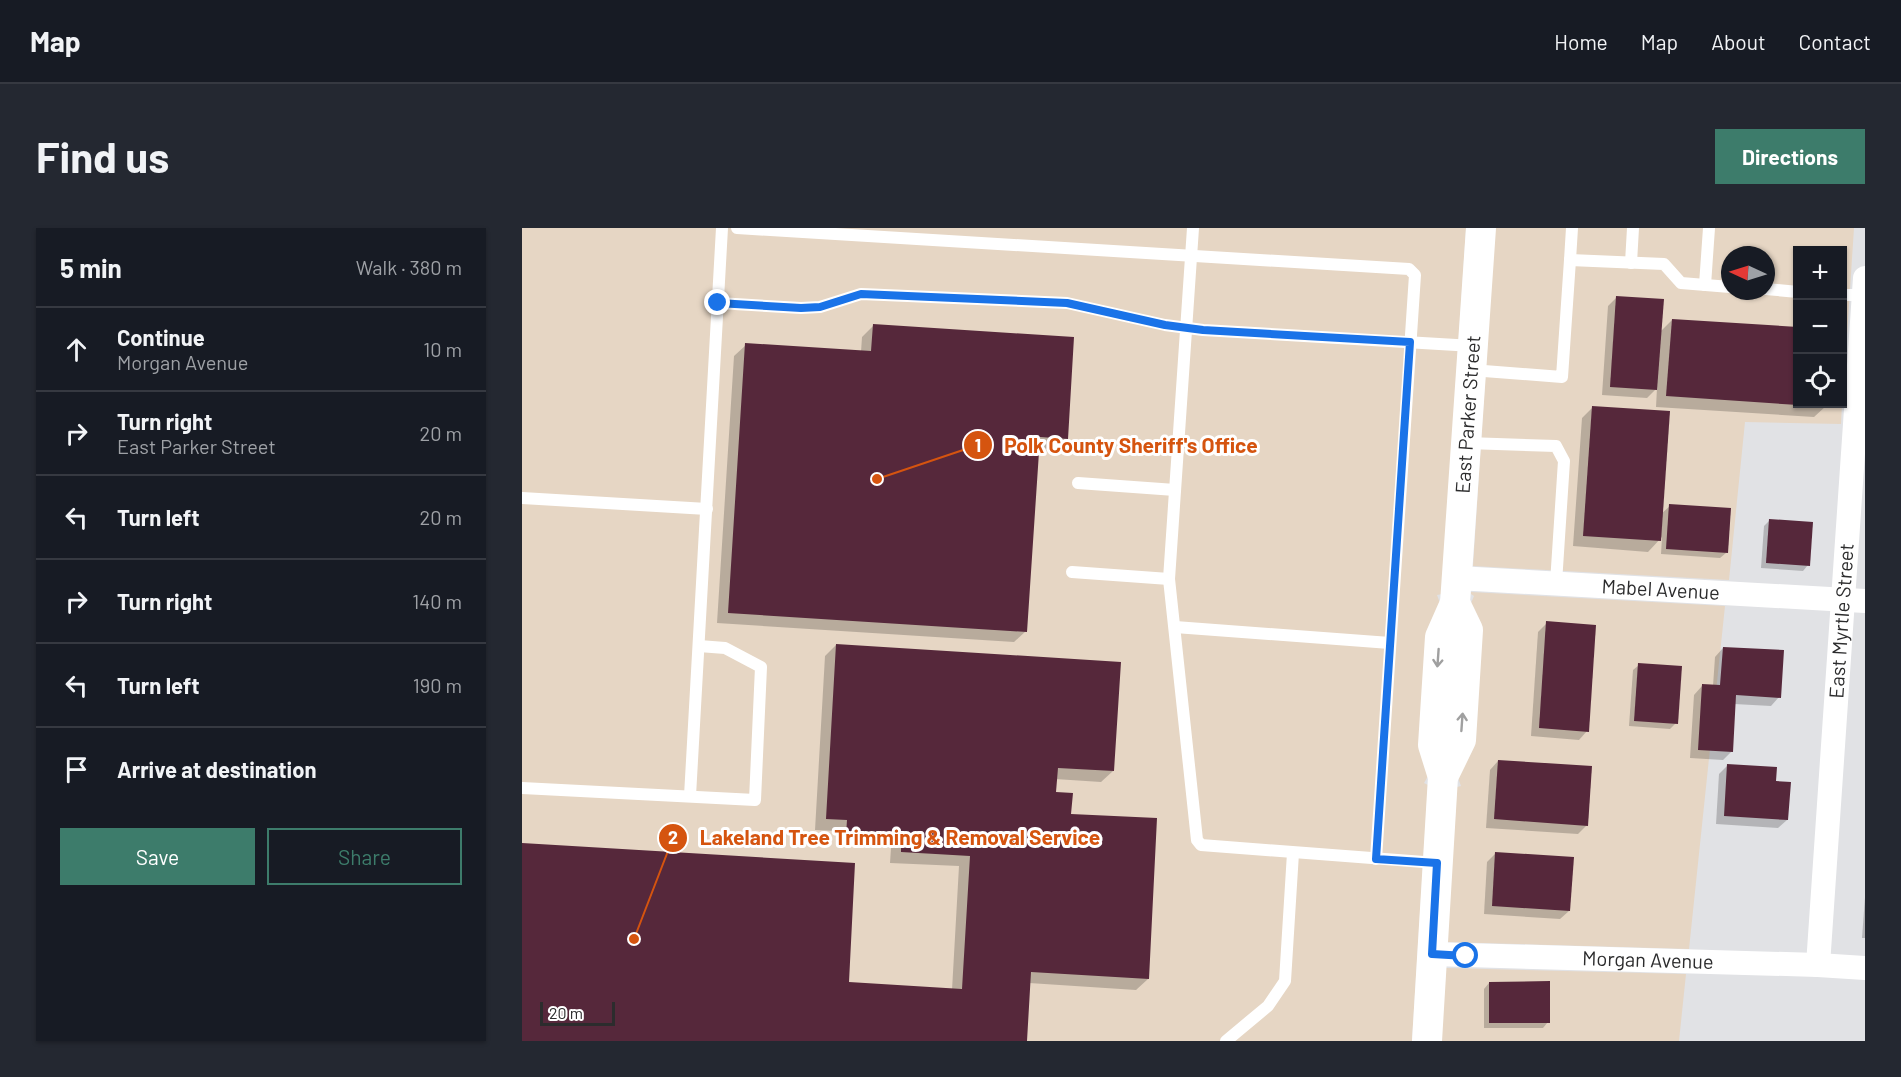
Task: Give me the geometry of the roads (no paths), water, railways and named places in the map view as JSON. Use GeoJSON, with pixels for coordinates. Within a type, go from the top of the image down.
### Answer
{"type":"FeatureCollection","features":[{"type":"Feature","properties":{"kind":"street","name":"East Parker Street"},"geometry":{"type":"LineString","coordinates":[[1427,1041],[1443,777],[1433,745],[1440,637],[1456,590],[1481,228]]}},
{"type":"Feature","properties":{"kind":"street","name":"East Myrtle Street"},"geometry":{"type":"LineString","coordinates":[[1818,965],[1854,600],[1859,291]]}},
{"type":"Feature","properties":{"kind":"street","name":"Mabel Avenue"},"geometry":{"type":"LineString","coordinates":[[1456,590],[1556,583],[1854,600]]}},
{"type":"Feature","properties":{"kind":"street","name":"Morgan Avenue"},"geometry":{"type":"LineString","coordinates":[[1432,954],[1865,968]]}},
{"type":"Feature","properties":{"kind":"lane"},"geometry":{"type":"LineString","coordinates":[[690,796],[722,228]]}},
{"type":"Feature","properties":{"kind":"lane"},"geometry":{"type":"LineString","coordinates":[[737,228],[1409,268],[1415,275],[1376,859]]}},
{"type":"Feature","properties":{"kind":"lane"},"geometry":{"type":"LineString","coordinates":[[1193,228],[1169,579],[1197,840],[1201,845],[1437,863]]}},
{"type":"Feature","properties":{"kind":"lane"},"geometry":{"type":"LineString","coordinates":[[718,303],[820,307],[861,294],[1067,303],[1165,325],[1203,330],[1410,342],[1562,377],[1572,228]]}},
{"type":"Feature","properties":{"kind":"lane"},"geometry":{"type":"LineString","coordinates":[[1631,263],[1633,228]]}},
{"type":"Feature","properties":{"kind":"lane"},"geometry":{"type":"LineString","coordinates":[[1705,285],[1709,228]]}},
{"type":"Feature","properties":{"kind":"lane"},"geometry":{"type":"LineString","coordinates":[[1570,260],[1664,264],[1682,283],[1721,286]]}},
{"type":"Feature","properties":{"kind":"lane"},"geometry":{"type":"LineString","coordinates":[[1775,290],[1793,292]]}},
{"type":"Feature","properties":{"kind":"lane"},"geometry":{"type":"LineString","coordinates":[[1467,443],[1556,446],[1564,461],[1556,583]]}},
{"type":"Feature","properties":{"kind":"lane"},"geometry":{"type":"LineString","coordinates":[[1078,483],[1175,490]]}},
{"type":"Feature","properties":{"kind":"lane"},"geometry":{"type":"LineString","coordinates":[[522,498],[707,509]]}},
{"type":"Feature","properties":{"kind":"lane"},"geometry":{"type":"LineString","coordinates":[[1072,572],[1169,579]]}},
{"type":"Feature","properties":{"kind":"lane"},"geometry":{"type":"LineString","coordinates":[[1175,627],[1390,643]]}},
{"type":"Feature","properties":{"kind":"lane"},"geometry":{"type":"LineString","coordinates":[[522,788],[755,800],[761,667],[726,648],[699,646]]}},
{"type":"Feature","properties":{"kind":"lane"},"geometry":{"type":"LineString","coordinates":[[1226,1041],[1268,1006],[1285,981],[1293,853]]}},
{"type":"Feature","properties":{"kind":"place","name":"Polk County Sheriff's Office"},"geometry":{"type":"Point","coordinates":[877,479]}},
{"type":"Feature","properties":{"kind":"place","name":"Lakeland Tree Trimming & Removal Service"},"geometry":{"type":"Point","coordinates":[634,939]}}]}
